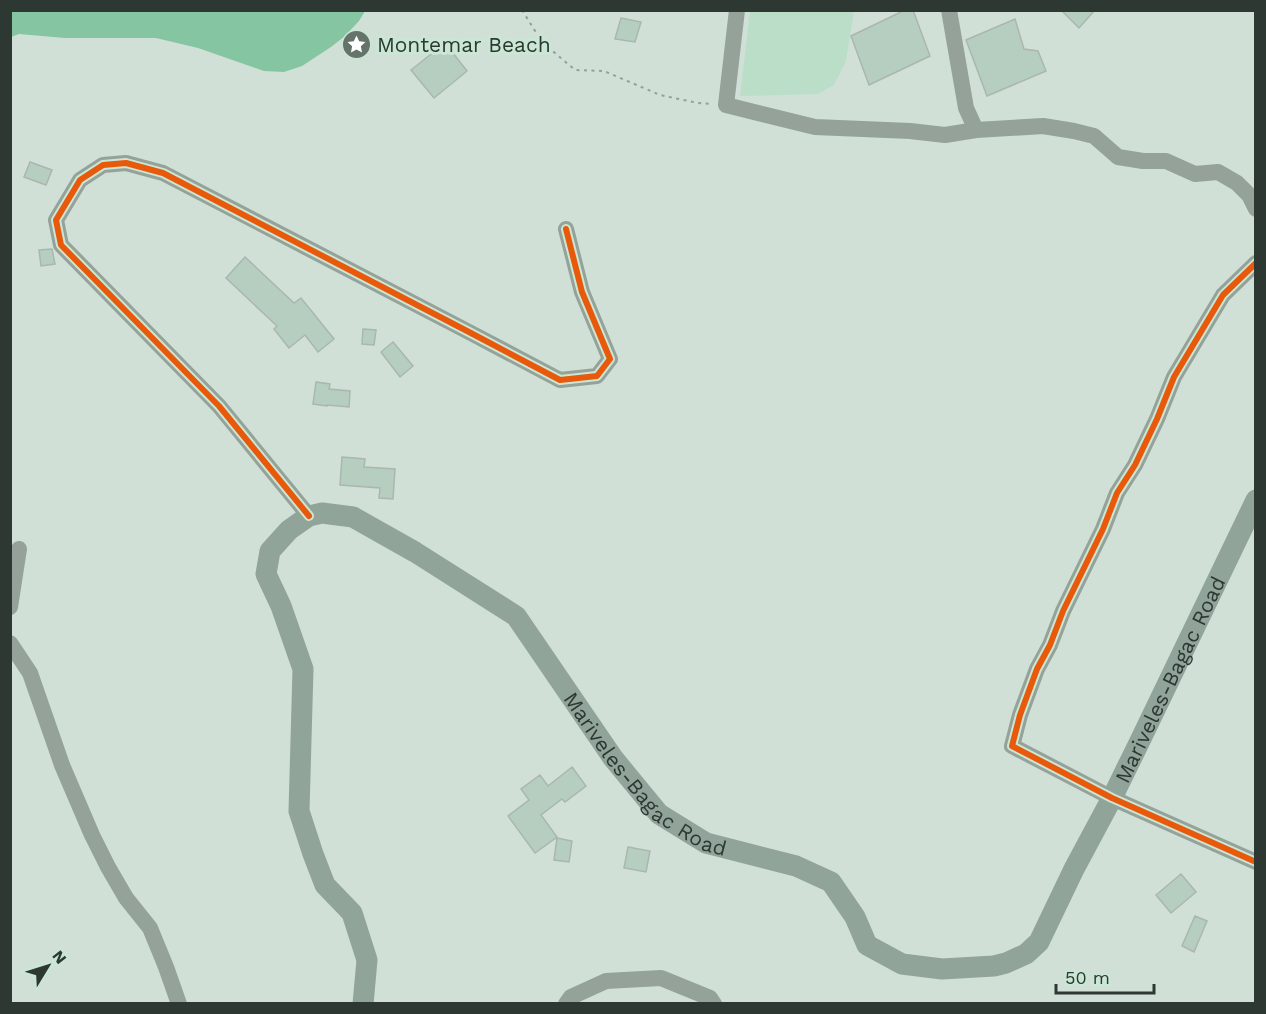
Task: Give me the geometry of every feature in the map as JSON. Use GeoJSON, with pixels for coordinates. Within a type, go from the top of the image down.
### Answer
{"type":"FeatureCollection","features":[{"type":"Feature","properties":{"kind":"main road","name":"Mariveles-Bagac Road"},"geometry":{"type":"LineString","coordinates":[[309,516],[322,513],[352,517],[415,552],[516,616],[613,758],[659,814],[706,843],[796,866],[831,882],[855,917],[867,945],[902,964],[942,969],[994,966],[1026,954],[1039,942],[1112,798],[1256,500]]}},
{"type":"Feature","properties":{"kind":"main road"},"geometry":{"type":"LineString","coordinates":[[309,516],[289,530],[270,551],[266,574],[281,606],[303,669],[299,811],[325,885],[352,913],[367,960],[363,1004]]}},
{"type":"Feature","properties":{"kind":"street"},"geometry":{"type":"LineString","coordinates":[[737,10],[726,105],[815,127],[910,131],[945,135],[976,130],[1042,126],[1074,131],[1094,136],[1118,157],[1143,161],[1166,161],[1195,174],[1218,172],[1237,183],[1249,195],[1256,209]]}},
{"type":"Feature","properties":{"kind":"street"},"geometry":{"type":"LineString","coordinates":[[949,10],[966,108],[976,130]]}},
{"type":"Feature","properties":{"kind":"street"},"geometry":{"type":"LineString","coordinates":[[309,516],[219,406],[61,244],[56,220],[80,180],[103,165],[126,163],[163,173],[560,380],[597,376],[610,359],[582,292],[566,229]]}},
{"type":"Feature","properties":{"kind":"street"},"geometry":{"type":"LineString","coordinates":[[1256,263],[1223,295],[1174,377],[1157,419],[1135,465],[1117,494],[1063,611],[1050,645],[1037,669],[1020,715],[1012,746],[1112,798],[1256,862]]}},
{"type":"Feature","properties":{"kind":"street"},"geometry":{"type":"LineString","coordinates":[[10,607],[19,549]]}},
{"type":"Feature","properties":{"kind":"street"},"geometry":{"type":"LineString","coordinates":[[10,643],[30,673],[62,765],[92,835],[126,898],[150,928],[178,1004]]}},
{"type":"Feature","properties":{"kind":"street"},"geometry":{"type":"LineString","coordinates":[[566,1004],[571,997],[606,981],[661,978],[710,998],[714,1004]]}},
{"type":"Feature","properties":{"kind":"path"},"geometry":{"type":"LineString","coordinates":[[522,10],[542,42],[575,70],[604,71],[660,95],[698,103],[726,105]]}},
{"type":"Feature","properties":{"kind":"shaded area"},"geometry":{"type":"Polygon","coordinates":[[[11,10],[365,11],[345,36],[331,47],[302,66],[284,72],[264,71],[198,48],[156,38],[65,38],[19,34],[11,37],[11,10]]]}},
{"type":"Feature","properties":{"kind":"shaded area"},"geometry":{"type":"Polygon","coordinates":[[[750,11],[854,11],[846,61],[834,85],[818,94],[740,96],[750,11]]]}},
{"type":"Feature","properties":{"kind":"building"},"geometry":{"type":"Polygon","coordinates":[[[905,10],[913,10],[930,56],[869,85],[851,36],[905,10]]]}},
{"type":"Feature","properties":{"kind":"building"},"geometry":{"type":"Polygon","coordinates":[[[1061,10],[1095,10],[1079,28],[1061,10]]]}},
{"type":"Feature","properties":{"kind":"building"},"geometry":{"type":"Polygon","coordinates":[[[621,18],[641,22],[635,42],[615,39],[621,18]]]}},
{"type":"Feature","properties":{"kind":"building"},"geometry":{"type":"Polygon","coordinates":[[[1015,19],[1024,49],[1038,51],[1046,71],[987,96],[966,40],[1015,19]]]}},
{"type":"Feature","properties":{"kind":"building"},"geometry":{"type":"Polygon","coordinates":[[[445,43],[467,71],[434,98],[411,70],[445,43]]]}},
{"type":"Feature","properties":{"kind":"building"},"geometry":{"type":"Polygon","coordinates":[[[30,162],[52,170],[46,185],[24,177],[30,162]]]}},
{"type":"Feature","properties":{"kind":"building"},"geometry":{"type":"Polygon","coordinates":[[[52,249],[55,264],[41,266],[39,250],[52,249]]]}},
{"type":"Feature","properties":{"kind":"building"},"geometry":{"type":"Polygon","coordinates":[[[245,257],[294,303],[301,298],[334,339],[318,352],[305,335],[289,348],[274,329],[277,326],[226,278],[245,257]]]}},
{"type":"Feature","properties":{"kind":"building"},"geometry":{"type":"Polygon","coordinates":[[[363,329],[376,330],[374,345],[362,344],[363,329]]]}},
{"type":"Feature","properties":{"kind":"building"},"geometry":{"type":"Polygon","coordinates":[[[393,342],[413,366],[400,377],[381,352],[393,342]]]}},
{"type":"Feature","properties":{"kind":"building"},"geometry":{"type":"Polygon","coordinates":[[[316,382],[330,384],[329,389],[350,391],[349,407],[313,404],[316,382]]]}},
{"type":"Feature","properties":{"kind":"building"},"geometry":{"type":"Polygon","coordinates":[[[342,457],[365,459],[364,467],[395,469],[393,499],[379,498],[380,488],[340,485],[342,457]]]}},
{"type":"Feature","properties":{"kind":"building"},"geometry":{"type":"Polygon","coordinates":[[[572,767],[586,786],[565,802],[562,799],[541,815],[557,837],[535,853],[508,816],[529,800],[521,789],[540,775],[548,786],[572,767]]]}},
{"type":"Feature","properties":{"kind":"building"},"geometry":{"type":"Polygon","coordinates":[[[557,838],[572,841],[569,862],[554,860],[557,838]]]}},
{"type":"Feature","properties":{"kind":"building"},"geometry":{"type":"Polygon","coordinates":[[[628,847],[650,851],[646,872],[624,868],[628,847]]]}},
{"type":"Feature","properties":{"kind":"building"},"geometry":{"type":"Polygon","coordinates":[[[1181,874],[1196,892],[1171,913],[1156,895],[1181,874]]]}},
{"type":"Feature","properties":{"kind":"building"},"geometry":{"type":"Polygon","coordinates":[[[1195,916],[1207,921],[1194,952],[1182,946],[1195,916]]]}},
{"type":"Feature","properties":{"kind":"cycle path"},"geometry":{"type":"LineString","coordinates":[[309,516],[219,406],[61,245],[56,220],[80,180],[103,165],[126,163],[163,173],[560,380],[597,376],[610,359],[582,292],[566,229]]}},
{"type":"Feature","properties":{"kind":"cycle path"},"geometry":{"type":"LineString","coordinates":[[1256,263],[1223,295],[1174,377],[1157,419],[1135,465],[1117,493],[1103,529],[1037,669],[1020,715],[1012,746],[1112,798],[1256,862]]}},
{"type":"Feature","properties":{"kind":"place","name":"Montemar Beach"},"geometry":{"type":"Point","coordinates":[356,44]}}]}
